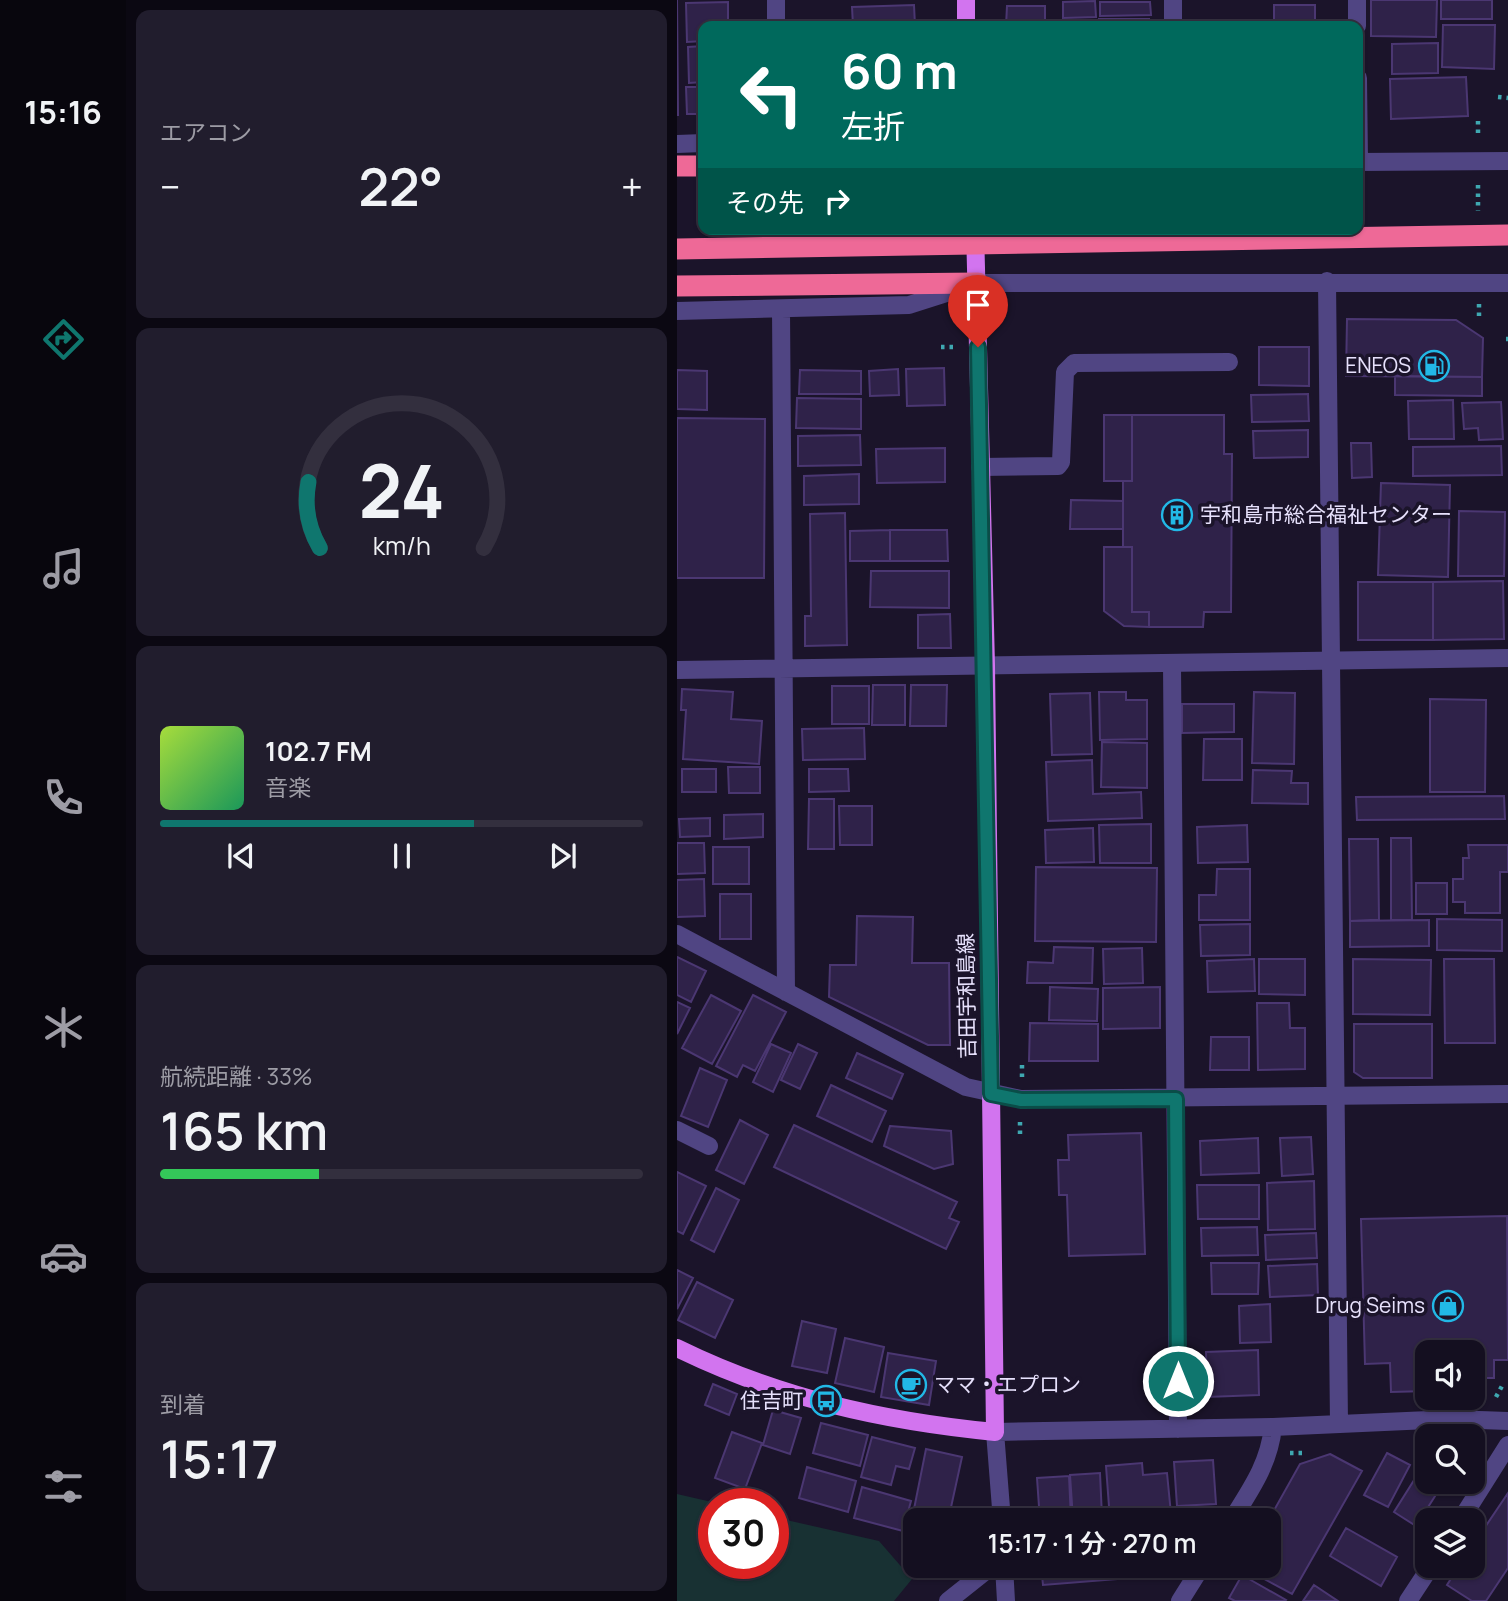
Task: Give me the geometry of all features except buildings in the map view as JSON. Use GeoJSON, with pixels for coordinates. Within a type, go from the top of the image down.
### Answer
{"type":"FeatureCollection","features":[{"type":"Feature","properties":{"kind":"highway"},"geometry":{"type":"LineString","coordinates":[[677,166],[698,166]]}},
{"type":"Feature","properties":{"kind":"highway"},"geometry":{"type":"LineString","coordinates":[[677,249],[1508,235]]}},
{"type":"Feature","properties":{"kind":"highway"},"geometry":{"type":"LineString","coordinates":[[677,286],[978,283]]}},
{"type":"Feature","properties":{"kind":"main road"},"geometry":{"type":"LineString","coordinates":[[966,0],[966,21]]}},
{"type":"Feature","properties":{"kind":"main road","name":"吉田宇和島線"},"geometry":{"type":"LineString","coordinates":[[975,235],[986,665],[995,1432]]}},
{"type":"Feature","properties":{"kind":"main road"},"geometry":{"type":"LineString","coordinates":[[677,1348],[754,1381],[852,1412],[922,1425],[995,1432]]}},
{"type":"Feature","properties":{"kind":"street"},"geometry":{"type":"LineString","coordinates":[[776,0],[776,21]]}},
{"type":"Feature","properties":{"kind":"street"},"geometry":{"type":"LineString","coordinates":[[1173,0],[1173,21]]}},
{"type":"Feature","properties":{"kind":"street"},"geometry":{"type":"LineString","coordinates":[[1357,0],[1357,21]]}},
{"type":"Feature","properties":{"kind":"street"},"geometry":{"type":"LineString","coordinates":[[677,144],[698,144]]}},
{"type":"Feature","properties":{"kind":"street"},"geometry":{"type":"LineString","coordinates":[[1363,162],[1508,161]]}},
{"type":"Feature","properties":{"kind":"street"},"geometry":{"type":"LineString","coordinates":[[1327,281],[1339,1424]]}},
{"type":"Feature","properties":{"kind":"street"},"geometry":{"type":"LineString","coordinates":[[677,311],[909,305],[978,283],[1508,283]]}},
{"type":"Feature","properties":{"kind":"street"},"geometry":{"type":"LineString","coordinates":[[781,310],[786,992]]}},
{"type":"Feature","properties":{"kind":"street"},"geometry":{"type":"LineString","coordinates":[[980,467],[1058,466],[1061,462],[1065,372],[1074,363],[1229,362]]}},
{"type":"Feature","properties":{"kind":"street"},"geometry":{"type":"LineString","coordinates":[[677,670],[1508,658]]}},
{"type":"Feature","properties":{"kind":"street"},"geometry":{"type":"LineString","coordinates":[[1172,664],[1178,1429]]}},
{"type":"Feature","properties":{"kind":"street"},"geometry":{"type":"LineString","coordinates":[[677,934],[966,1087],[1021,1100],[1508,1094]]}},
{"type":"Feature","properties":{"kind":"street"},"geometry":{"type":"LineString","coordinates":[[677,1130],[709,1146]]}},
{"type":"Feature","properties":{"kind":"street"},"geometry":{"type":"LineString","coordinates":[[1000,1508],[995,1432],[1273,1427],[1451,1419],[1508,1421]]}},
{"type":"Feature","properties":{"kind":"street"},"geometry":{"type":"LineString","coordinates":[[1239,1508],[1262,1473],[1270,1453],[1273,1427]]}},
{"type":"Feature","properties":{"kind":"street"},"geometry":{"type":"LineString","coordinates":[[1468,1508],[1508,1445]]}},
{"type":"Feature","properties":{"kind":"street"},"geometry":{"type":"LineString","coordinates":[[948,1601],[977,1578]]}},
{"type":"Feature","properties":{"kind":"street"},"geometry":{"type":"LineString","coordinates":[[1005,1578],[1006,1601]]}},
{"type":"Feature","properties":{"kind":"street"},"geometry":{"type":"LineString","coordinates":[[1180,1601],[1194,1578]]}},
{"type":"Feature","properties":{"kind":"street"},"geometry":{"type":"LineString","coordinates":[[1409,1601],[1423,1578]]}},
{"type":"Feature","properties":{"kind":"path"},"geometry":{"type":"LineString","coordinates":[[1498,97],[1508,97]]}},
{"type":"Feature","properties":{"kind":"green space"},"geometry":{"type":"Polygon","coordinates":[[[677,1494],[698,1499],[698,1579],[789,1579],[789,1521],[879,1541],[903,1569],[903,1578],[912,1579],[894,1601],[677,1601],[677,1494]]]}},
{"type":"Feature","properties":{"kind":"place","name":"ENEOS"},"geometry":{"type":"Point","coordinates":[1434,366]}},
{"type":"Feature","properties":{"kind":"place","name":"宇和島市総合福祉センター"},"geometry":{"type":"Point","coordinates":[1177,515]}},
{"type":"Feature","properties":{"kind":"place","name":"Drug Seims"},"geometry":{"type":"Point","coordinates":[1448,1306]}},
{"type":"Feature","properties":{"kind":"place","name":"ママ・エプロン"},"geometry":{"type":"Point","coordinates":[911,1385]}},
{"type":"Feature","properties":{"kind":"place","name":"住吉町"},"geometry":{"type":"Point","coordinates":[826,1401]}},
{"type":"Feature","properties":{"kind":"route"},"geometry":{"type":"LineString","coordinates":[[978,347],[986,665],[991,1094],[1021,1100],[1176,1099],[1178,1381]]}}]}
